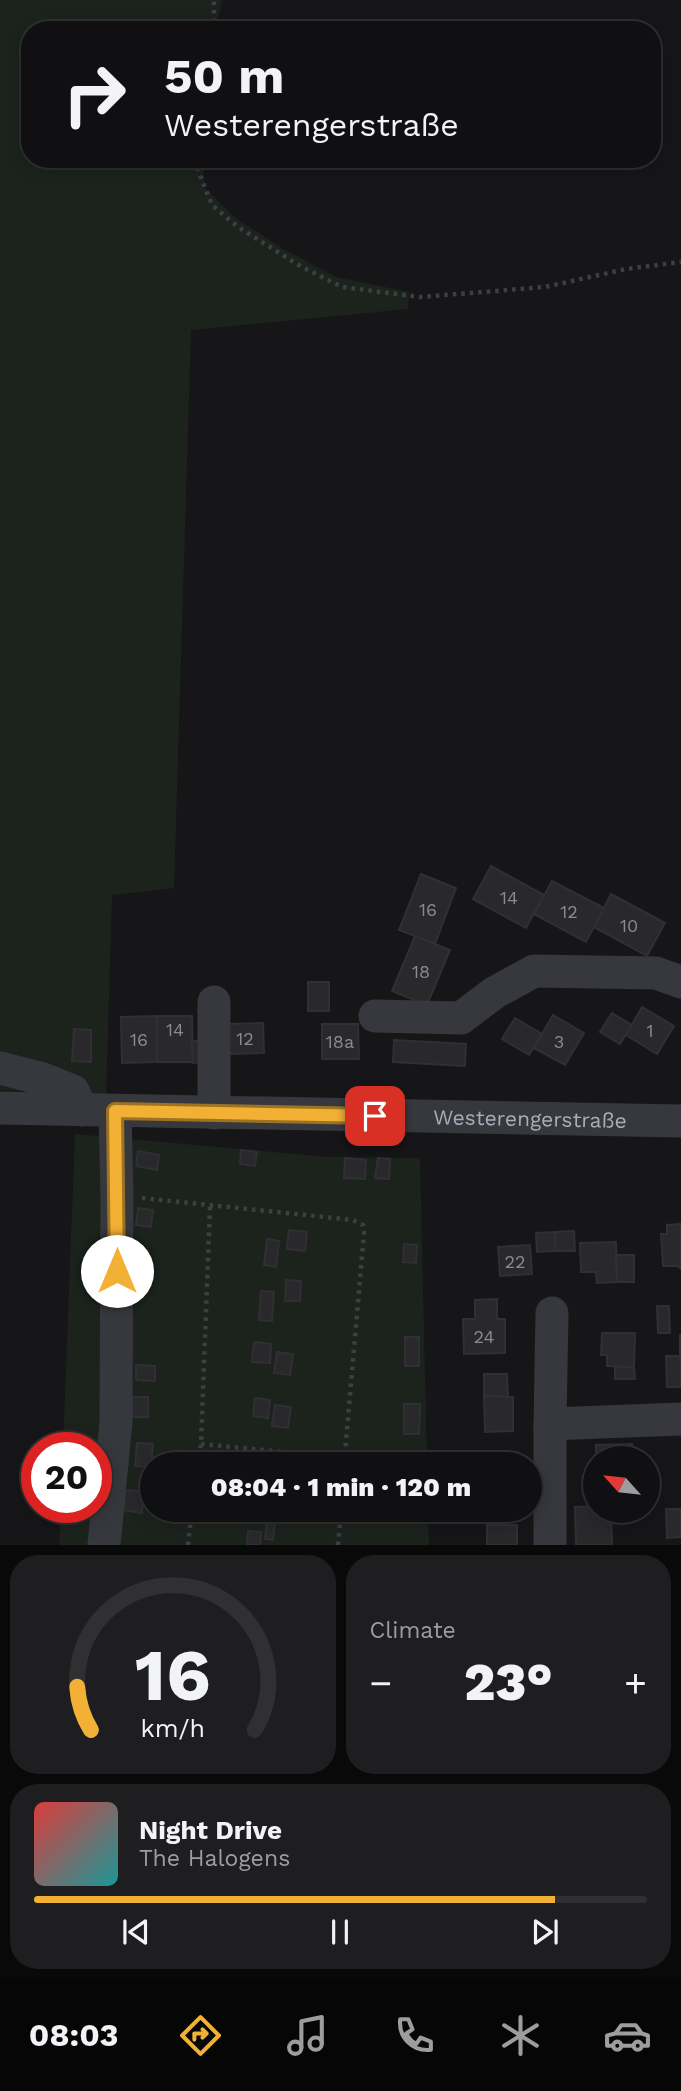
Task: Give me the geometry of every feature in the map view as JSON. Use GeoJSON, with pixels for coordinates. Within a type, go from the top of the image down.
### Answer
{"type":"FeatureCollection","features":[{"type":"Feature","properties":{"kind":"street"},"geometry":{"type":"LineString","coordinates":[[375,1016],[461,1018],[494,993],[534,971],[656,973],[681,982]]}},
{"type":"Feature","properties":{"kind":"street"},"geometry":{"type":"LineString","coordinates":[[214,1002],[214,1113]]}},
{"type":"Feature","properties":{"kind":"street"},"geometry":{"type":"LineString","coordinates":[[0,1068],[43,1079],[73,1091],[82,1110]]}},
{"type":"Feature","properties":{"kind":"street","name":"Westerengerstraße"},"geometry":{"type":"LineString","coordinates":[[0,1108],[681,1121]]}},
{"type":"Feature","properties":{"kind":"street"},"geometry":{"type":"LineString","coordinates":[[104,1545],[116,1422],[115,1111]]}},
{"type":"Feature","properties":{"kind":"street"},"geometry":{"type":"LineString","coordinates":[[550,1545],[552,1313]]}},
{"type":"Feature","properties":{"kind":"street"},"geometry":{"type":"LineString","coordinates":[[550,1424],[681,1419]]}},
{"type":"Feature","properties":{"kind":"path"},"geometry":{"type":"LineString","coordinates":[[214,0],[214,21]]}},
{"type":"Feature","properties":{"kind":"path"},"geometry":{"type":"LineString","coordinates":[[198,168],[212,205],[239,227],[302,267],[342,287],[419,297],[545,288],[626,269],[681,262]]}},
{"type":"Feature","properties":{"kind":"path"},"geometry":{"type":"LineString","coordinates":[[117,1196],[354,1220],[363,1224],[346,1452]]}},
{"type":"Feature","properties":{"kind":"path"},"geometry":{"type":"LineString","coordinates":[[200,1452],[210,1206]]}},
{"type":"Feature","properties":{"kind":"path"},"geometry":{"type":"LineString","coordinates":[[201,1444],[283,1452]]}},
{"type":"Feature","properties":{"kind":"path"},"geometry":{"type":"LineString","coordinates":[[188,1545],[191,1522]]}},
{"type":"Feature","properties":{"kind":"path"},"geometry":{"type":"LineString","coordinates":[[338,1545],[340,1522]]}},
{"type":"Feature","properties":{"kind":"shaded area"},"geometry":{"type":"Polygon","coordinates":[[[0,0],[222,0],[218,21],[21,21],[21,168],[203,168],[205,188],[233,216],[280,247],[336,277],[409,292],[408,309],[191,330],[174,888],[112,895],[106,1096],[0,1090],[0,0]]]}},
{"type":"Feature","properties":{"kind":"shaded area"},"geometry":{"type":"Polygon","coordinates":[[[75,1134],[327,1157],[420,1158],[427,1452],[140,1452],[140,1522],[428,1522],[429,1545],[59,1545],[60,1523],[112,1523],[112,1432],[64,1432],[75,1134]]]}},
{"type":"Feature","properties":{"kind":"building"},"geometry":{"type":"Polygon","coordinates":[[[491,866],[544,895],[526,928],[473,899],[491,866]]]}},
{"type":"Feature","properties":{"kind":"building"},"geometry":{"type":"Polygon","coordinates":[[[421,874],[456,888],[435,944],[399,930],[421,874]]]}},
{"type":"Feature","properties":{"kind":"building"},"geometry":{"type":"Polygon","coordinates":[[[552,881],[604,908],[586,942],[534,914],[552,881]]]}},
{"type":"Feature","properties":{"kind":"building"},"geometry":{"type":"Polygon","coordinates":[[[611,894],[665,923],[647,956],[594,927],[611,894]]]}},
{"type":"Feature","properties":{"kind":"building"},"geometry":{"type":"Polygon","coordinates":[[[415,936],[450,950],[427,1005],[392,991],[415,936]]]}},
{"type":"Feature","properties":{"kind":"building"},"geometry":{"type":"Polygon","coordinates":[[[308,982],[329,982],[329,1011],[308,1011],[308,982]]]}},
{"type":"Feature","properties":{"kind":"building"},"geometry":{"type":"Polygon","coordinates":[[[642,1007],[674,1026],[657,1054],[626,1035],[642,1007]]]}},
{"type":"Feature","properties":{"kind":"building"},"geometry":{"type":"Polygon","coordinates":[[[612,1013],[632,1025],[620,1044],[600,1032],[612,1013]]]}},
{"type":"Feature","properties":{"kind":"building"},"geometry":{"type":"Polygon","coordinates":[[[553,1015],[584,1033],[565,1065],[534,1048],[553,1015]]]}},
{"type":"Feature","properties":{"kind":"building"},"geometry":{"type":"Polygon","coordinates":[[[157,1016],[192,1016],[193,1062],[157,1062],[157,1016]]]}},
{"type":"Feature","properties":{"kind":"building"},"geometry":{"type":"Polygon","coordinates":[[[157,1016],[157,1062],[122,1063],[121,1017],[157,1016]]]}},
{"type":"Feature","properties":{"kind":"building"},"geometry":{"type":"Polygon","coordinates":[[[515,1018],[542,1034],[529,1055],[502,1039],[515,1018]]]}},
{"type":"Feature","properties":{"kind":"building"},"geometry":{"type":"Polygon","coordinates":[[[263,1023],[264,1053],[227,1054],[226,1024],[263,1023]]]}},
{"type":"Feature","properties":{"kind":"building"},"geometry":{"type":"Polygon","coordinates":[[[322,1024],[358,1024],[359,1059],[322,1059],[322,1024]]]}},
{"type":"Feature","properties":{"kind":"building"},"geometry":{"type":"Polygon","coordinates":[[[74,1029],[91,1030],[91,1062],[72,1061],[74,1029]]]}},
{"type":"Feature","properties":{"kind":"building"},"geometry":{"type":"Polygon","coordinates":[[[394,1040],[466,1044],[465,1066],[393,1062],[394,1040]]]}},
{"type":"Feature","properties":{"kind":"building"},"geometry":{"type":"Polygon","coordinates":[[[192,1041],[205,1041],[204,1062],[193,1063],[192,1041]]]}},
{"type":"Feature","properties":{"kind":"building"},"geometry":{"type":"Polygon","coordinates":[[[241,1150],[257,1152],[255,1166],[240,1164],[241,1150]]]}},
{"type":"Feature","properties":{"kind":"building"},"geometry":{"type":"Polygon","coordinates":[[[138,1151],[159,1155],[157,1170],[136,1166],[138,1151]]]}},
{"type":"Feature","properties":{"kind":"building"},"geometry":{"type":"Polygon","coordinates":[[[345,1158],[366,1160],[365,1179],[344,1178],[345,1158]]]}},
{"type":"Feature","properties":{"kind":"building"},"geometry":{"type":"Polygon","coordinates":[[[378,1158],[390,1159],[389,1179],[375,1178],[378,1158]]]}},
{"type":"Feature","properties":{"kind":"building"},"geometry":{"type":"Polygon","coordinates":[[[138,1208],[153,1210],[151,1227],[136,1225],[138,1208]]]}},
{"type":"Feature","properties":{"kind":"building"},"geometry":{"type":"Polygon","coordinates":[[[681,1224],[681,1269],[678,1266],[663,1266],[661,1234],[667,1234],[667,1225],[681,1224]]]}},
{"type":"Feature","properties":{"kind":"building"},"geometry":{"type":"Polygon","coordinates":[[[289,1230],[307,1232],[305,1251],[287,1249],[289,1230]]]}},
{"type":"Feature","properties":{"kind":"building"},"geometry":{"type":"Polygon","coordinates":[[[574,1231],[575,1251],[555,1251],[555,1232],[574,1231]]]}},
{"type":"Feature","properties":{"kind":"building"},"geometry":{"type":"Polygon","coordinates":[[[555,1232],[555,1251],[537,1252],[536,1233],[555,1232]]]}},
{"type":"Feature","properties":{"kind":"building"},"geometry":{"type":"Polygon","coordinates":[[[267,1239],[279,1241],[276,1267],[264,1265],[267,1239]]]}},
{"type":"Feature","properties":{"kind":"building"},"geometry":{"type":"Polygon","coordinates":[[[616,1242],[617,1282],[597,1283],[596,1272],[581,1272],[580,1243],[616,1242]]]}},
{"type":"Feature","properties":{"kind":"building"},"geometry":{"type":"Polygon","coordinates":[[[404,1244],[417,1245],[416,1263],[403,1262],[404,1244]]]}},
{"type":"Feature","properties":{"kind":"building"},"geometry":{"type":"Polygon","coordinates":[[[530,1245],[532,1274],[500,1276],[498,1247],[530,1245]]]}},
{"type":"Feature","properties":{"kind":"building"},"geometry":{"type":"Polygon","coordinates":[[[616,1255],[634,1255],[634,1282],[617,1282],[616,1255]]]}},
{"type":"Feature","properties":{"kind":"building"},"geometry":{"type":"Polygon","coordinates":[[[133,1270],[144,1270],[144,1292],[133,1292],[133,1270]]]}},
{"type":"Feature","properties":{"kind":"building"},"geometry":{"type":"Polygon","coordinates":[[[286,1280],[301,1281],[300,1301],[285,1301],[286,1280]]]}},
{"type":"Feature","properties":{"kind":"building"},"geometry":{"type":"Polygon","coordinates":[[[261,1291],[274,1292],[272,1321],[259,1320],[261,1291]]]}},
{"type":"Feature","properties":{"kind":"building"},"geometry":{"type":"Polygon","coordinates":[[[497,1299],[497,1319],[505,1319],[505,1353],[464,1354],[463,1319],[475,1319],[475,1300],[497,1299]]]}},
{"type":"Feature","properties":{"kind":"building"},"geometry":{"type":"Polygon","coordinates":[[[657,1306],[669,1306],[670,1333],[658,1333],[657,1306]]]}},
{"type":"Feature","properties":{"kind":"building"},"geometry":{"type":"Polygon","coordinates":[[[602,1333],[635,1333],[634,1367],[607,1366],[607,1355],[601,1355],[602,1333]]]}},
{"type":"Feature","properties":{"kind":"building"},"geometry":{"type":"Polygon","coordinates":[[[680,1334],[681,1387],[667,1387],[666,1356],[680,1356],[680,1334]]]}},
{"type":"Feature","properties":{"kind":"building"},"geometry":{"type":"Polygon","coordinates":[[[405,1337],[419,1337],[419,1366],[405,1366],[405,1337]]]}},
{"type":"Feature","properties":{"kind":"building"},"geometry":{"type":"Polygon","coordinates":[[[254,1342],[271,1344],[270,1363],[252,1362],[254,1342]]]}},
{"type":"Feature","properties":{"kind":"building"},"geometry":{"type":"Polygon","coordinates":[[[277,1352],[293,1354],[290,1375],[274,1373],[277,1352]]]}},
{"type":"Feature","properties":{"kind":"building"},"geometry":{"type":"Polygon","coordinates":[[[136,1365],[155,1366],[155,1381],[136,1380],[136,1365]]]}},
{"type":"Feature","properties":{"kind":"building"},"geometry":{"type":"Polygon","coordinates":[[[615,1367],[634,1367],[635,1379],[615,1379],[615,1367]]]}},
{"type":"Feature","properties":{"kind":"building"},"geometry":{"type":"Polygon","coordinates":[[[484,1374],[507,1374],[508,1397],[484,1396],[484,1374]]]}},
{"type":"Feature","properties":{"kind":"building"},"geometry":{"type":"Polygon","coordinates":[[[484,1396],[513,1397],[513,1431],[485,1432],[484,1396]]]}},
{"type":"Feature","properties":{"kind":"building"},"geometry":{"type":"Polygon","coordinates":[[[132,1397],[148,1397],[148,1417],[132,1417],[132,1397]]]}},
{"type":"Feature","properties":{"kind":"building"},"geometry":{"type":"Polygon","coordinates":[[[255,1398],[270,1400],[268,1418],[253,1416],[255,1398]]]}},
{"type":"Feature","properties":{"kind":"building"},"geometry":{"type":"Polygon","coordinates":[[[404,1404],[420,1404],[419,1434],[404,1434],[404,1404]]]}},
{"type":"Feature","properties":{"kind":"building"},"geometry":{"type":"Polygon","coordinates":[[[275,1405],[291,1407],[288,1428],[272,1426],[275,1405]]]}},
{"type":"Feature","properties":{"kind":"building"},"geometry":{"type":"Polygon","coordinates":[[[137,1443],[153,1444],[152,1452],[140,1452],[140,1466],[135,1466],[137,1443]]]}},
{"type":"Feature","properties":{"kind":"building"},"geometry":{"type":"Polygon","coordinates":[[[632,1444],[632,1446],[596,1446],[632,1444]]]}},
{"type":"Feature","properties":{"kind":"building"},"geometry":{"type":"Polygon","coordinates":[[[126,1490],[140,1492],[140,1513],[123,1510],[126,1490]]]}},
{"type":"Feature","properties":{"kind":"building"},"geometry":{"type":"Polygon","coordinates":[[[575,1507],[583,1507],[583,1523],[611,1523],[612,1545],[576,1545],[575,1507]]]}},
{"type":"Feature","properties":{"kind":"building"},"geometry":{"type":"Polygon","coordinates":[[[666,1509],[681,1509],[681,1537],[667,1538],[666,1509]]]}},
{"type":"Feature","properties":{"kind":"building"},"geometry":{"type":"Polygon","coordinates":[[[267,1522],[275,1522],[273,1540],[265,1539],[267,1522]]]}},
{"type":"Feature","properties":{"kind":"building"},"geometry":{"type":"Polygon","coordinates":[[[487,1525],[517,1525],[517,1545],[487,1545],[487,1525]]]}},
{"type":"Feature","properties":{"kind":"building"},"geometry":{"type":"Polygon","coordinates":[[[248,1531],[261,1532],[260,1545],[247,1545],[248,1531]]]}},
{"type":"Feature","properties":{"kind":"route"},"geometry":{"type":"LineString","coordinates":[[117,1271],[115,1111],[375,1116]]}}]}
